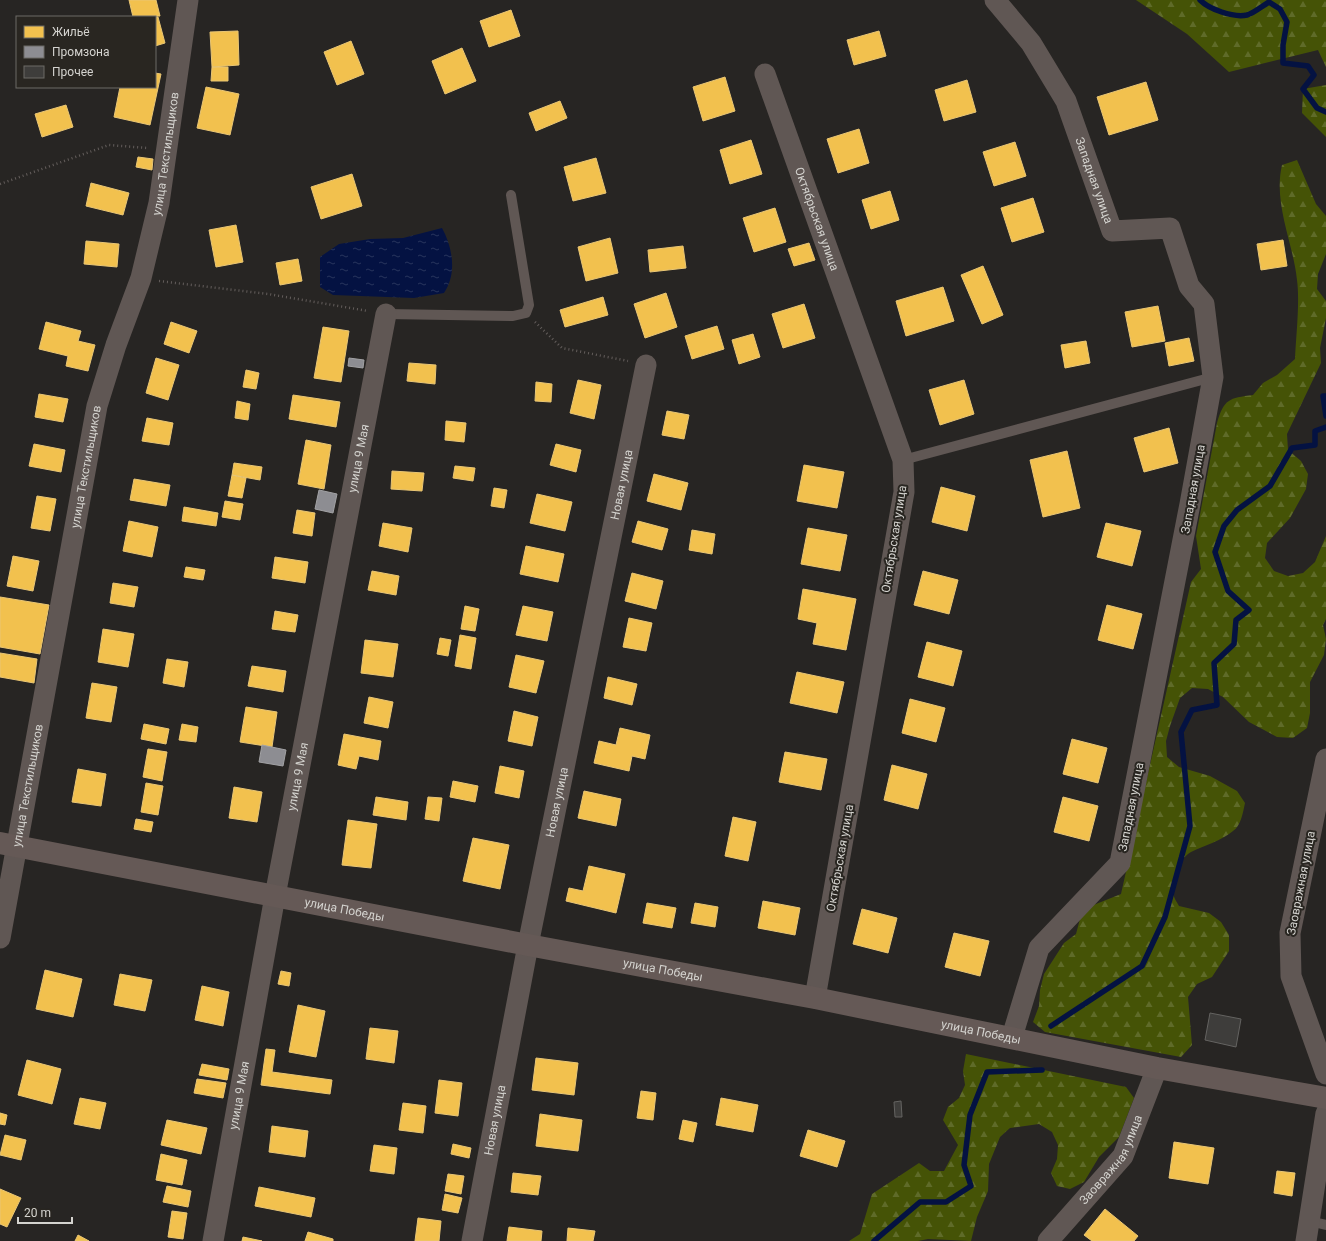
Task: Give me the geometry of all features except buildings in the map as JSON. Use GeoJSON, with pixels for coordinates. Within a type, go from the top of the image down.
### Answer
{"type":"FeatureCollection","features":[{"type":"Feature","properties":{"kind":"street","name":"улица Текстильщиков"},"geometry":{"type":"LineString","coordinates":[[0,938],[8,845],[97,406],[116,345],[141,278],[159,202],[188,0]]}},
{"type":"Feature","properties":{"kind":"street","name":"Западная улица"},"geometry":{"type":"LineString","coordinates":[[996,0],[1031,43],[1066,102],[1112,231],[1170,228],[1189,286],[1204,304],[1213,377],[1190,504],[1120,863],[1039,948],[1012,1037]]}},
{"type":"Feature","properties":{"kind":"street","name":"Октябрьская улица"},"geometry":{"type":"LineString","coordinates":[[765,74],[903,460],[904,492],[815,998]]}},
{"type":"Feature","properties":{"kind":"street","name":"улица 9 Мая"},"geometry":{"type":"LineString","coordinates":[[213,1241],[276,896],[386,314]]}},
{"type":"Feature","properties":{"kind":"street","name":"Новая улица"},"geometry":{"type":"LineString","coordinates":[[472,1241],[528,945],[646,365]]}},
{"type":"Feature","properties":{"kind":"street","name":"Заовражная улица"},"geometry":{"type":"LineString","coordinates":[[1326,759],[1290,933],[1291,976],[1326,1074]]}},
{"type":"Feature","properties":{"kind":"street","name":"улица Победы"},"geometry":{"type":"LineString","coordinates":[[8,845],[528,945],[815,998],[1158,1068],[1326,1098]]}},
{"type":"Feature","properties":{"kind":"street","name":"Заовражная улица"},"geometry":{"type":"LineString","coordinates":[[1048,1241],[1123,1156],[1158,1068]]}},
{"type":"Feature","properties":{"kind":"street"},"geometry":{"type":"LineString","coordinates":[[1314,1229],[1326,1113]]}},
{"type":"Feature","properties":{"kind":"lane"},"geometry":{"type":"LineString","coordinates":[[386,314],[513,316],[526,313],[529,305],[511,195]]}},
{"type":"Feature","properties":{"kind":"lane"},"geometry":{"type":"LineString","coordinates":[[903,460],[1213,377]]}},
{"type":"Feature","properties":{"kind":"path"},"geometry":{"type":"LineString","coordinates":[[0,184],[72,160],[109,145],[167,149]]}},
{"type":"Feature","properties":{"kind":"path"},"geometry":{"type":"LineString","coordinates":[[141,278],[268,294],[386,314]]}},
{"type":"Feature","properties":{"kind":"path"},"geometry":{"type":"LineString","coordinates":[[526,313],[562,348],[646,365]]}},
{"type":"Feature","properties":{"kind":"green space"},"geometry":{"type":"Polygon","coordinates":[[[1136,0],[1326,0],[1326,67],[1318,50],[1229,72],[1187,34],[1136,0]]]}},
{"type":"Feature","properties":{"kind":"green space"},"geometry":{"type":"Polygon","coordinates":[[[1326,85],[1326,137],[1302,113],[1303,89],[1326,85]]]}},
{"type":"Feature","properties":{"kind":"green space"},"geometry":{"type":"Polygon","coordinates":[[[1297,160],[1316,204],[1326,216],[1326,254],[1318,274],[1317,289],[1326,301],[1326,318],[1320,348],[1321,363],[1287,434],[1288,450],[1301,461],[1308,474],[1306,489],[1290,518],[1267,543],[1265,558],[1274,571],[1288,576],[1303,573],[1315,562],[1326,536],[1326,619],[1323,625],[1326,639],[1324,655],[1310,682],[1310,713],[1307,728],[1293,738],[1277,737],[1249,722],[1223,697],[1208,689],[1192,688],[1180,698],[1166,741],[1167,757],[1179,767],[1210,776],[1237,791],[1245,803],[1236,829],[1223,838],[1187,855],[1177,869],[1173,881],[1173,894],[1179,906],[1209,913],[1221,922],[1229,935],[1229,951],[1212,977],[1197,984],[1188,997],[1192,1045],[1181,1057],[1045,1032],[1033,1022],[1039,1006],[1040,990],[1044,974],[1064,943],[1076,934],[1080,919],[1091,906],[1121,894],[1191,582],[1201,569],[1196,536],[1217,423],[1222,409],[1225,404],[1233,399],[1253,395],[1263,383],[1277,375],[1295,359],[1298,289],[1295,266],[1282,208],[1280,179],[1282,165],[1297,160]]]}},
{"type":"Feature","properties":{"kind":"green space"},"geometry":{"type":"Polygon","coordinates":[[[966,1054],[1126,1087],[1134,1098],[1119,1137],[1099,1157],[1084,1182],[1070,1189],[1057,1186],[1051,1173],[1057,1159],[1058,1145],[1052,1132],[1039,1124],[1010,1128],[1000,1137],[989,1164],[988,1191],[977,1217],[971,1241],[928,1239],[918,1241],[849,1241],[860,1234],[872,1194],[919,1163],[930,1171],[944,1171],[958,1145],[943,1120],[948,1107],[959,1098],[965,1085],[963,1071],[966,1054]]]}},
{"type":"Feature","properties":{"kind":"water"},"geometry":{"type":"Polygon","coordinates":[[[442,228],[449,244],[452,261],[451,278],[444,293],[414,298],[333,295],[320,287],[320,257],[339,244],[370,239],[403,238],[442,228]]]}},
{"type":"Feature","properties":{"kind":"waterway"},"geometry":{"type":"LineString","coordinates":[[1200,0],[1209,7],[1228,14],[1241,16],[1250,14],[1269,2],[1280,9],[1287,22],[1283,45],[1283,63],[1308,66],[1314,75],[1303,89],[1317,108],[1326,112]]}},
{"type":"Feature","properties":{"kind":"waterway"},"geometry":{"type":"LineString","coordinates":[[1326,396],[1323,396],[1326,416]]}},
{"type":"Feature","properties":{"kind":"waterway"},"geometry":{"type":"LineString","coordinates":[[1051,1026],[1142,966],[1165,917],[1190,826],[1181,732],[1192,710],[1217,705],[1214,663],[1234,644],[1236,620],[1249,610],[1228,591],[1215,552],[1224,526],[1237,510],[1270,486],[1292,448],[1315,445],[1315,431],[1326,427]]}},
{"type":"Feature","properties":{"kind":"waterway"},"geometry":{"type":"LineString","coordinates":[[874,1241],[920,1202],[946,1202],[971,1186],[964,1165],[970,1115],[987,1072],[1042,1070]]}}]}
